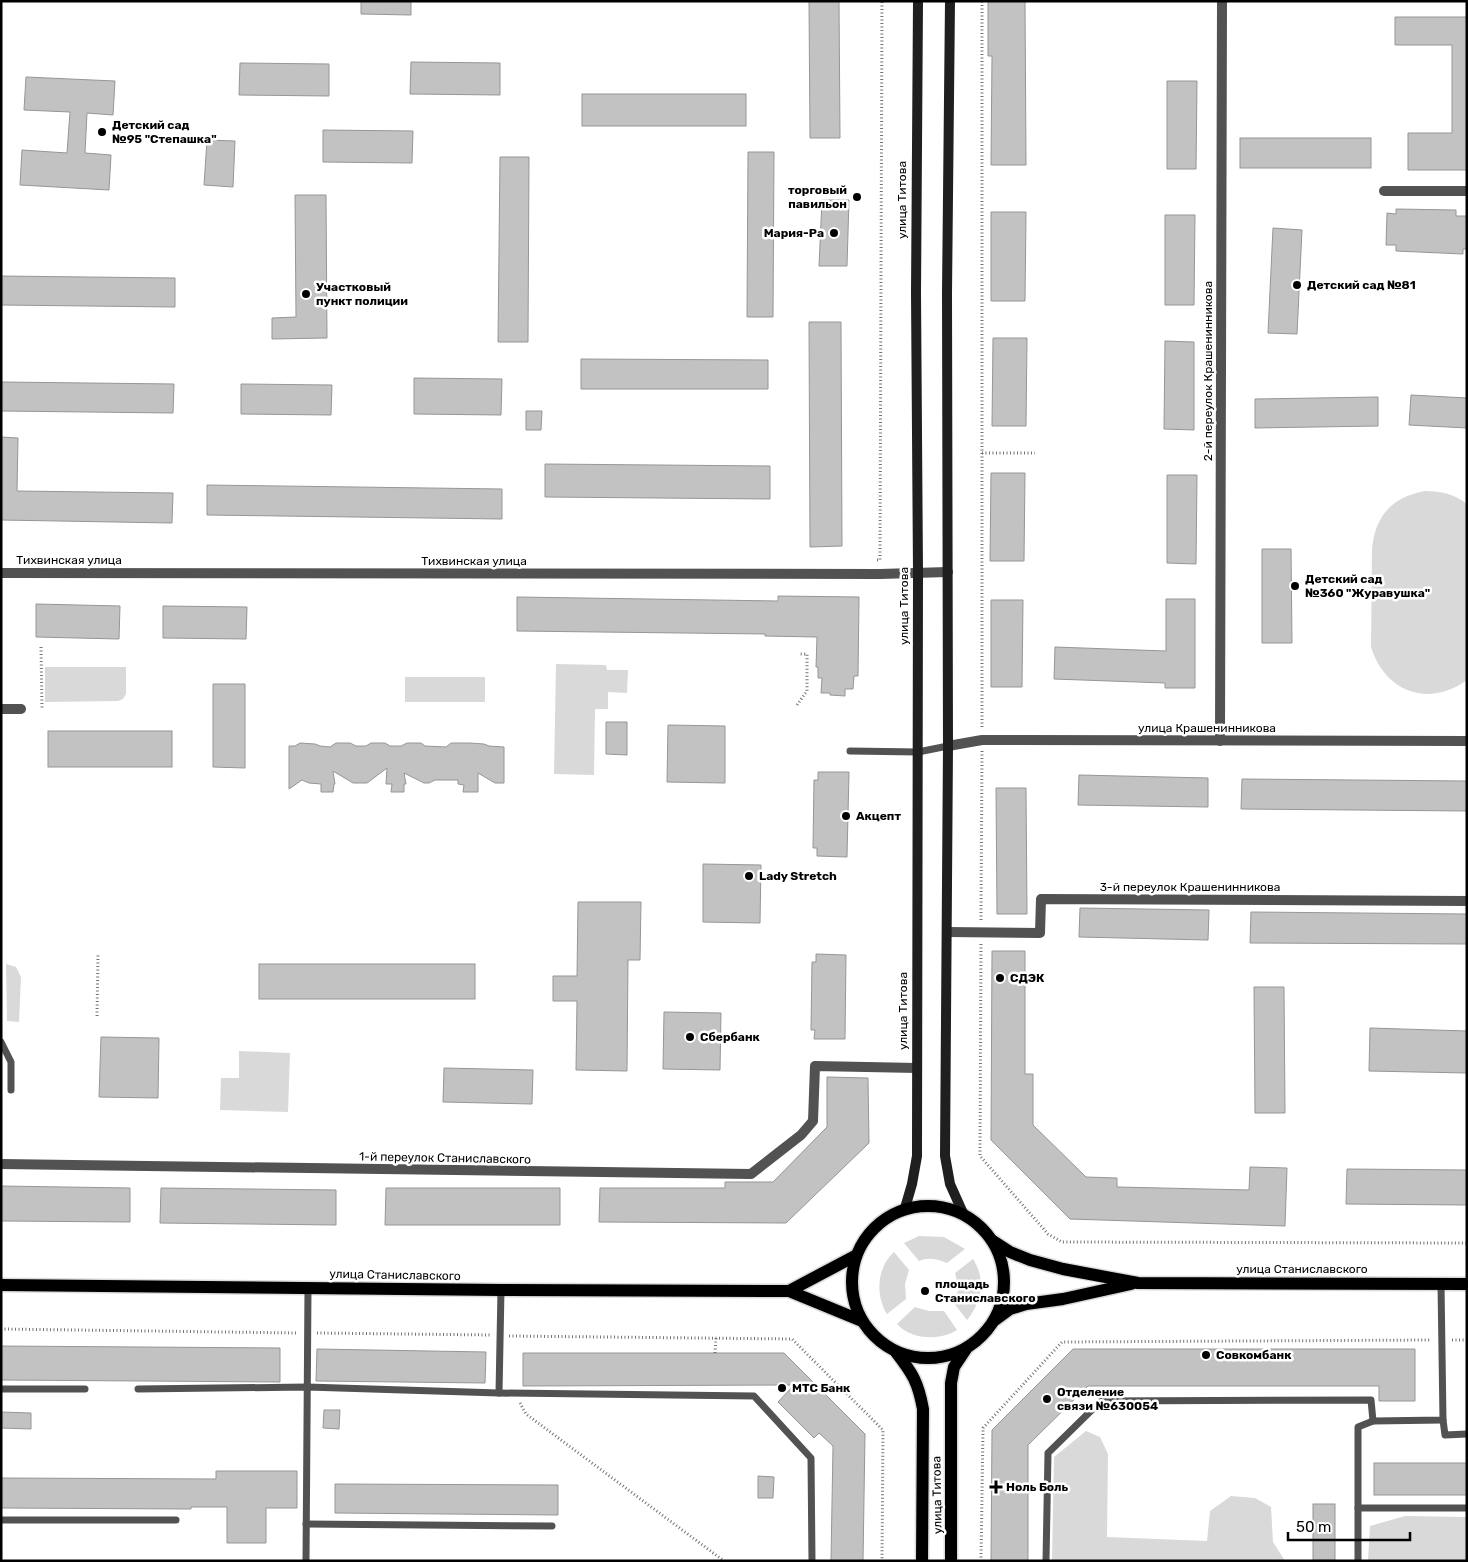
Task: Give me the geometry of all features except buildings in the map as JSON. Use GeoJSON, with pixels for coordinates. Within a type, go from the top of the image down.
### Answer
{"type":"FeatureCollection","features":[{"type":"Feature","properties":{"kind":"main road","name":"улица Титова"},"geometry":{"type":"LineString","coordinates":[[905,1208],[917,1156],[918,572],[916,293],[918,1]]}},
{"type":"Feature","properties":{"kind":"main road"},"geometry":{"type":"LineString","coordinates":[[950,1],[946,293],[948,746],[945,1156],[950,1184],[963,1213]]}},
{"type":"Feature","properties":{"kind":"main road"},"geometry":{"type":"LineString","coordinates":[[995,1320],[1001,1303],[1004,1280],[1001,1259],[993,1241],[979,1224],[963,1213],[949,1208],[933,1206],[905,1208],[884,1218],[868,1234],[855,1256],[851,1289],[855,1306],[862,1321],[877,1338],[896,1352],[920,1358],[948,1356],[966,1349],[982,1336],[995,1320],[1010,1309],[1026,1304],[1063,1299],[1138,1283]]}},
{"type":"Feature","properties":{"kind":"main road"},"geometry":{"type":"LineString","coordinates":[[993,1241],[1010,1252],[1030,1260],[1063,1269],[1138,1283]]}},
{"type":"Feature","properties":{"kind":"main road"},"geometry":{"type":"LineString","coordinates":[[789,1291],[855,1256]]}},
{"type":"Feature","properties":{"kind":"main road","name":"улица Станиславского"},"geometry":{"type":"LineString","coordinates":[[1138,1283],[1467,1284]]}},
{"type":"Feature","properties":{"kind":"main road","name":"улица Станиславского"},"geometry":{"type":"LineString","coordinates":[[1,1285],[789,1291]]}},
{"type":"Feature","properties":{"kind":"main road"},"geometry":{"type":"LineString","coordinates":[[789,1291],[862,1321]]}},
{"type":"Feature","properties":{"kind":"main road","name":"улица Титова"},"geometry":{"type":"LineString","coordinates":[[951,1561],[951,1383],[954,1367],[966,1349]]}},
{"type":"Feature","properties":{"kind":"main road","name":"улица Титова"},"geometry":{"type":"LineString","coordinates":[[896,1352],[909,1369],[919,1388],[923,1409],[922,1561]]}},
{"type":"Feature","properties":{"kind":"street","name":"2-й переулок Крашенинникова"},"geometry":{"type":"LineString","coordinates":[[1220,741],[1222,1]]}},
{"type":"Feature","properties":{"kind":"street"},"geometry":{"type":"LineString","coordinates":[[1384,191],[1467,191]]}},
{"type":"Feature","properties":{"kind":"street","name":"Тихвинская улица"},"geometry":{"type":"LineString","coordinates":[[1,573],[880,574],[948,572]]}},
{"type":"Feature","properties":{"kind":"street"},"geometry":{"type":"LineString","coordinates":[[1,709],[22,709]]}},
{"type":"Feature","properties":{"kind":"street","name":"улица Крашенинникова"},"geometry":{"type":"LineString","coordinates":[[948,746],[982,740],[1467,741]]}},
{"type":"Feature","properties":{"kind":"street","name":"3-й переулок Крашенинникова"},"geometry":{"type":"LineString","coordinates":[[947,932],[1040,933],[1040,899],[1467,902]]}},
{"type":"Feature","properties":{"kind":"street","name":"1-й переулок Станиславского"},"geometry":{"type":"LineString","coordinates":[[1,1164],[751,1174],[801,1135],[813,1121],[815,1066],[917,1068]]}},
{"type":"Feature","properties":{"kind":"lane"},"geometry":{"type":"LineString","coordinates":[[850,751],[918,752],[948,746]]}},
{"type":"Feature","properties":{"kind":"lane"},"geometry":{"type":"LineString","coordinates":[[1,1042],[12,1062],[11,1090]]}},
{"type":"Feature","properties":{"kind":"lane"},"geometry":{"type":"LineString","coordinates":[[1441,1284],[1442,1420],[1444,1435],[1467,1434]]}},
{"type":"Feature","properties":{"kind":"lane"},"geometry":{"type":"LineString","coordinates":[[306,1561],[308,1288]]}},
{"type":"Feature","properties":{"kind":"lane"},"geometry":{"type":"LineString","coordinates":[[500,1393],[501,1290]]}},
{"type":"Feature","properties":{"kind":"lane"},"geometry":{"type":"LineString","coordinates":[[138,1389],[307,1387],[500,1393],[754,1396],[811,1458],[812,1561]]}},
{"type":"Feature","properties":{"kind":"lane"},"geometry":{"type":"LineString","coordinates":[[1,1389],[85,1389]]}},
{"type":"Feature","properties":{"kind":"lane"},"geometry":{"type":"LineString","coordinates":[[1046,1561],[1048,1453],[1101,1401],[1371,1400],[1373,1421]]}},
{"type":"Feature","properties":{"kind":"lane"},"geometry":{"type":"LineString","coordinates":[[1358,1561],[1358,1427],[1373,1421],[1442,1420]]}},
{"type":"Feature","properties":{"kind":"lane"},"geometry":{"type":"LineString","coordinates":[[1358,1508],[1467,1508]]}},
{"type":"Feature","properties":{"kind":"lane"},"geometry":{"type":"LineString","coordinates":[[1,1520],[176,1520]]}},
{"type":"Feature","properties":{"kind":"lane"},"geometry":{"type":"LineString","coordinates":[[306,1524],[552,1526]]}},
{"type":"Feature","properties":{"kind":"path"},"geometry":{"type":"LineString","coordinates":[[880,560],[882,1]]}},
{"type":"Feature","properties":{"kind":"path"},"geometry":{"type":"LineString","coordinates":[[982,1],[980,1156],[1048,1234],[1062,1242],[1467,1243]]}},
{"type":"Feature","properties":{"kind":"path"},"geometry":{"type":"LineString","coordinates":[[982,453],[1035,453]]}},
{"type":"Feature","properties":{"kind":"path"},"geometry":{"type":"LineString","coordinates":[[42,647],[42,709]]}},
{"type":"Feature","properties":{"kind":"path"},"geometry":{"type":"LineString","coordinates":[[798,705],[807,691],[807,654],[800,654]]}},
{"type":"Feature","properties":{"kind":"path"},"geometry":{"type":"LineString","coordinates":[[97,1016],[98,955]]}},
{"type":"Feature","properties":{"kind":"path"},"geometry":{"type":"LineString","coordinates":[[1,1329],[792,1339],[884,1430],[882,1561]]}},
{"type":"Feature","properties":{"kind":"path"},"geometry":{"type":"LineString","coordinates":[[715,1353],[716,1338]]}},
{"type":"Feature","properties":{"kind":"path"},"geometry":{"type":"LineString","coordinates":[[981,1561],[983,1428],[1062,1342],[1467,1340]]}},
{"type":"Feature","properties":{"kind":"path"},"geometry":{"type":"LineString","coordinates":[[515,1393],[526,1414],[724,1561]]}},
{"type":"Feature","properties":{"kind":"shaded area"},"geometry":{"type":"Polygon","coordinates":[[[1425,491],[1447,494],[1467,504],[1467,680],[1438,693],[1423,694],[1397,685],[1386,675],[1371,647],[1372,549],[1377,527],[1387,510],[1395,503],[1413,494],[1425,491]]]}},
{"type":"Feature","properties":{"kind":"shaded area"},"geometry":{"type":"Polygon","coordinates":[[[556,664],[606,665],[607,670],[628,670],[627,693],[608,692],[608,709],[595,709],[594,775],[554,774],[556,664]]]}},
{"type":"Feature","properties":{"kind":"shaded area"},"geometry":{"type":"Polygon","coordinates":[[[45,667],[126,667],[126,694],[123,699],[118,701],[45,702],[45,667]]]}},
{"type":"Feature","properties":{"kind":"shaded area"},"geometry":{"type":"Polygon","coordinates":[[[405,677],[485,677],[485,702],[405,702],[405,677]]]}},
{"type":"Feature","properties":{"kind":"shaded area"},"geometry":{"type":"Polygon","coordinates":[[[6,964],[16,967],[21,977],[19,1022],[7,1021],[6,964]]]}},
{"type":"Feature","properties":{"kind":"shaded area"},"geometry":{"type":"Polygon","coordinates":[[[239,1051],[290,1053],[288,1112],[220,1110],[221,1078],[239,1078],[239,1051]]]}},
{"type":"Feature","properties":{"kind":"shaded area"},"geometry":{"type":"Polygon","coordinates":[[[919,1236],[944,1237],[965,1249],[947,1263],[933,1259],[919,1261],[904,1243],[919,1236]]]}},
{"type":"Feature","properties":{"kind":"shaded area"},"geometry":{"type":"Polygon","coordinates":[[[894,1252],[909,1270],[905,1284],[906,1299],[887,1314],[879,1290],[884,1265],[894,1252]]]}},
{"type":"Feature","properties":{"kind":"shaded area"},"geometry":{"type":"Polygon","coordinates":[[[973,1259],[980,1274],[981,1290],[976,1306],[967,1320],[953,1302],[959,1289],[955,1273],[973,1259]]]}},
{"type":"Feature","properties":{"kind":"shaded area"},"geometry":{"type":"Polygon","coordinates":[[[915,1307],[929,1311],[944,1311],[957,1330],[950,1334],[934,1337],[918,1336],[910,1333],[897,1324],[915,1307]]]}},
{"type":"Feature","properties":{"kind":"shaded area"},"geometry":{"type":"Polygon","coordinates":[[[1086,1431],[1100,1437],[1108,1454],[1107,1537],[1207,1541],[1210,1511],[1231,1496],[1255,1498],[1271,1507],[1273,1542],[1285,1561],[1052,1561],[1054,1457],[1086,1431]]]}},
{"type":"Feature","properties":{"kind":"shaded area"},"geometry":{"type":"Polygon","coordinates":[[[1405,1516],[1467,1517],[1467,1561],[1368,1561],[1370,1526],[1405,1516]]]}},
{"type":"Feature","properties":{"kind":"place","name":"Детский сад №95 \"Степашка\""},"geometry":{"type":"Point","coordinates":[102,132]}},
{"type":"Feature","properties":{"kind":"place","name":"торговый павильон"},"geometry":{"type":"Point","coordinates":[857,197]}},
{"type":"Feature","properties":{"kind":"place","name":"Мария-Ра"},"geometry":{"type":"Point","coordinates":[834,233]}},
{"type":"Feature","properties":{"kind":"place","name":"Детский сад №81"},"geometry":{"type":"Point","coordinates":[1297,285]}},
{"type":"Feature","properties":{"kind":"place","name":"Участковый пункт полиции"},"geometry":{"type":"Point","coordinates":[306,294]}},
{"type":"Feature","properties":{"kind":"place","name":"Детский сад №360 \"Журавушка\""},"geometry":{"type":"Point","coordinates":[1295,586]}},
{"type":"Feature","properties":{"kind":"place","name":"Акцепт"},"geometry":{"type":"Point","coordinates":[846,816]}},
{"type":"Feature","properties":{"kind":"place","name":"Lady Stretch"},"geometry":{"type":"Point","coordinates":[749,876]}},
{"type":"Feature","properties":{"kind":"place","name":"СДЭК"},"geometry":{"type":"Point","coordinates":[1000,978]}},
{"type":"Feature","properties":{"kind":"place","name":"Сбербанк"},"geometry":{"type":"Point","coordinates":[690,1037]}},
{"type":"Feature","properties":{"kind":"place","name":"площадь Станиславского"},"geometry":{"type":"Point","coordinates":[925,1291]}},
{"type":"Feature","properties":{"kind":"place","name":"Совкомбанк"},"geometry":{"type":"Point","coordinates":[1206,1355]}},
{"type":"Feature","properties":{"kind":"place","name":"МТС Банк"},"geometry":{"type":"Point","coordinates":[782,1388]}},
{"type":"Feature","properties":{"kind":"place","name":"Отделение связи №630054"},"geometry":{"type":"Point","coordinates":[1047,1399]}},
{"type":"Feature","properties":{"kind":"place","name":"Ноль Боль"},"geometry":{"type":"Point","coordinates":[996,1487]}}]}
